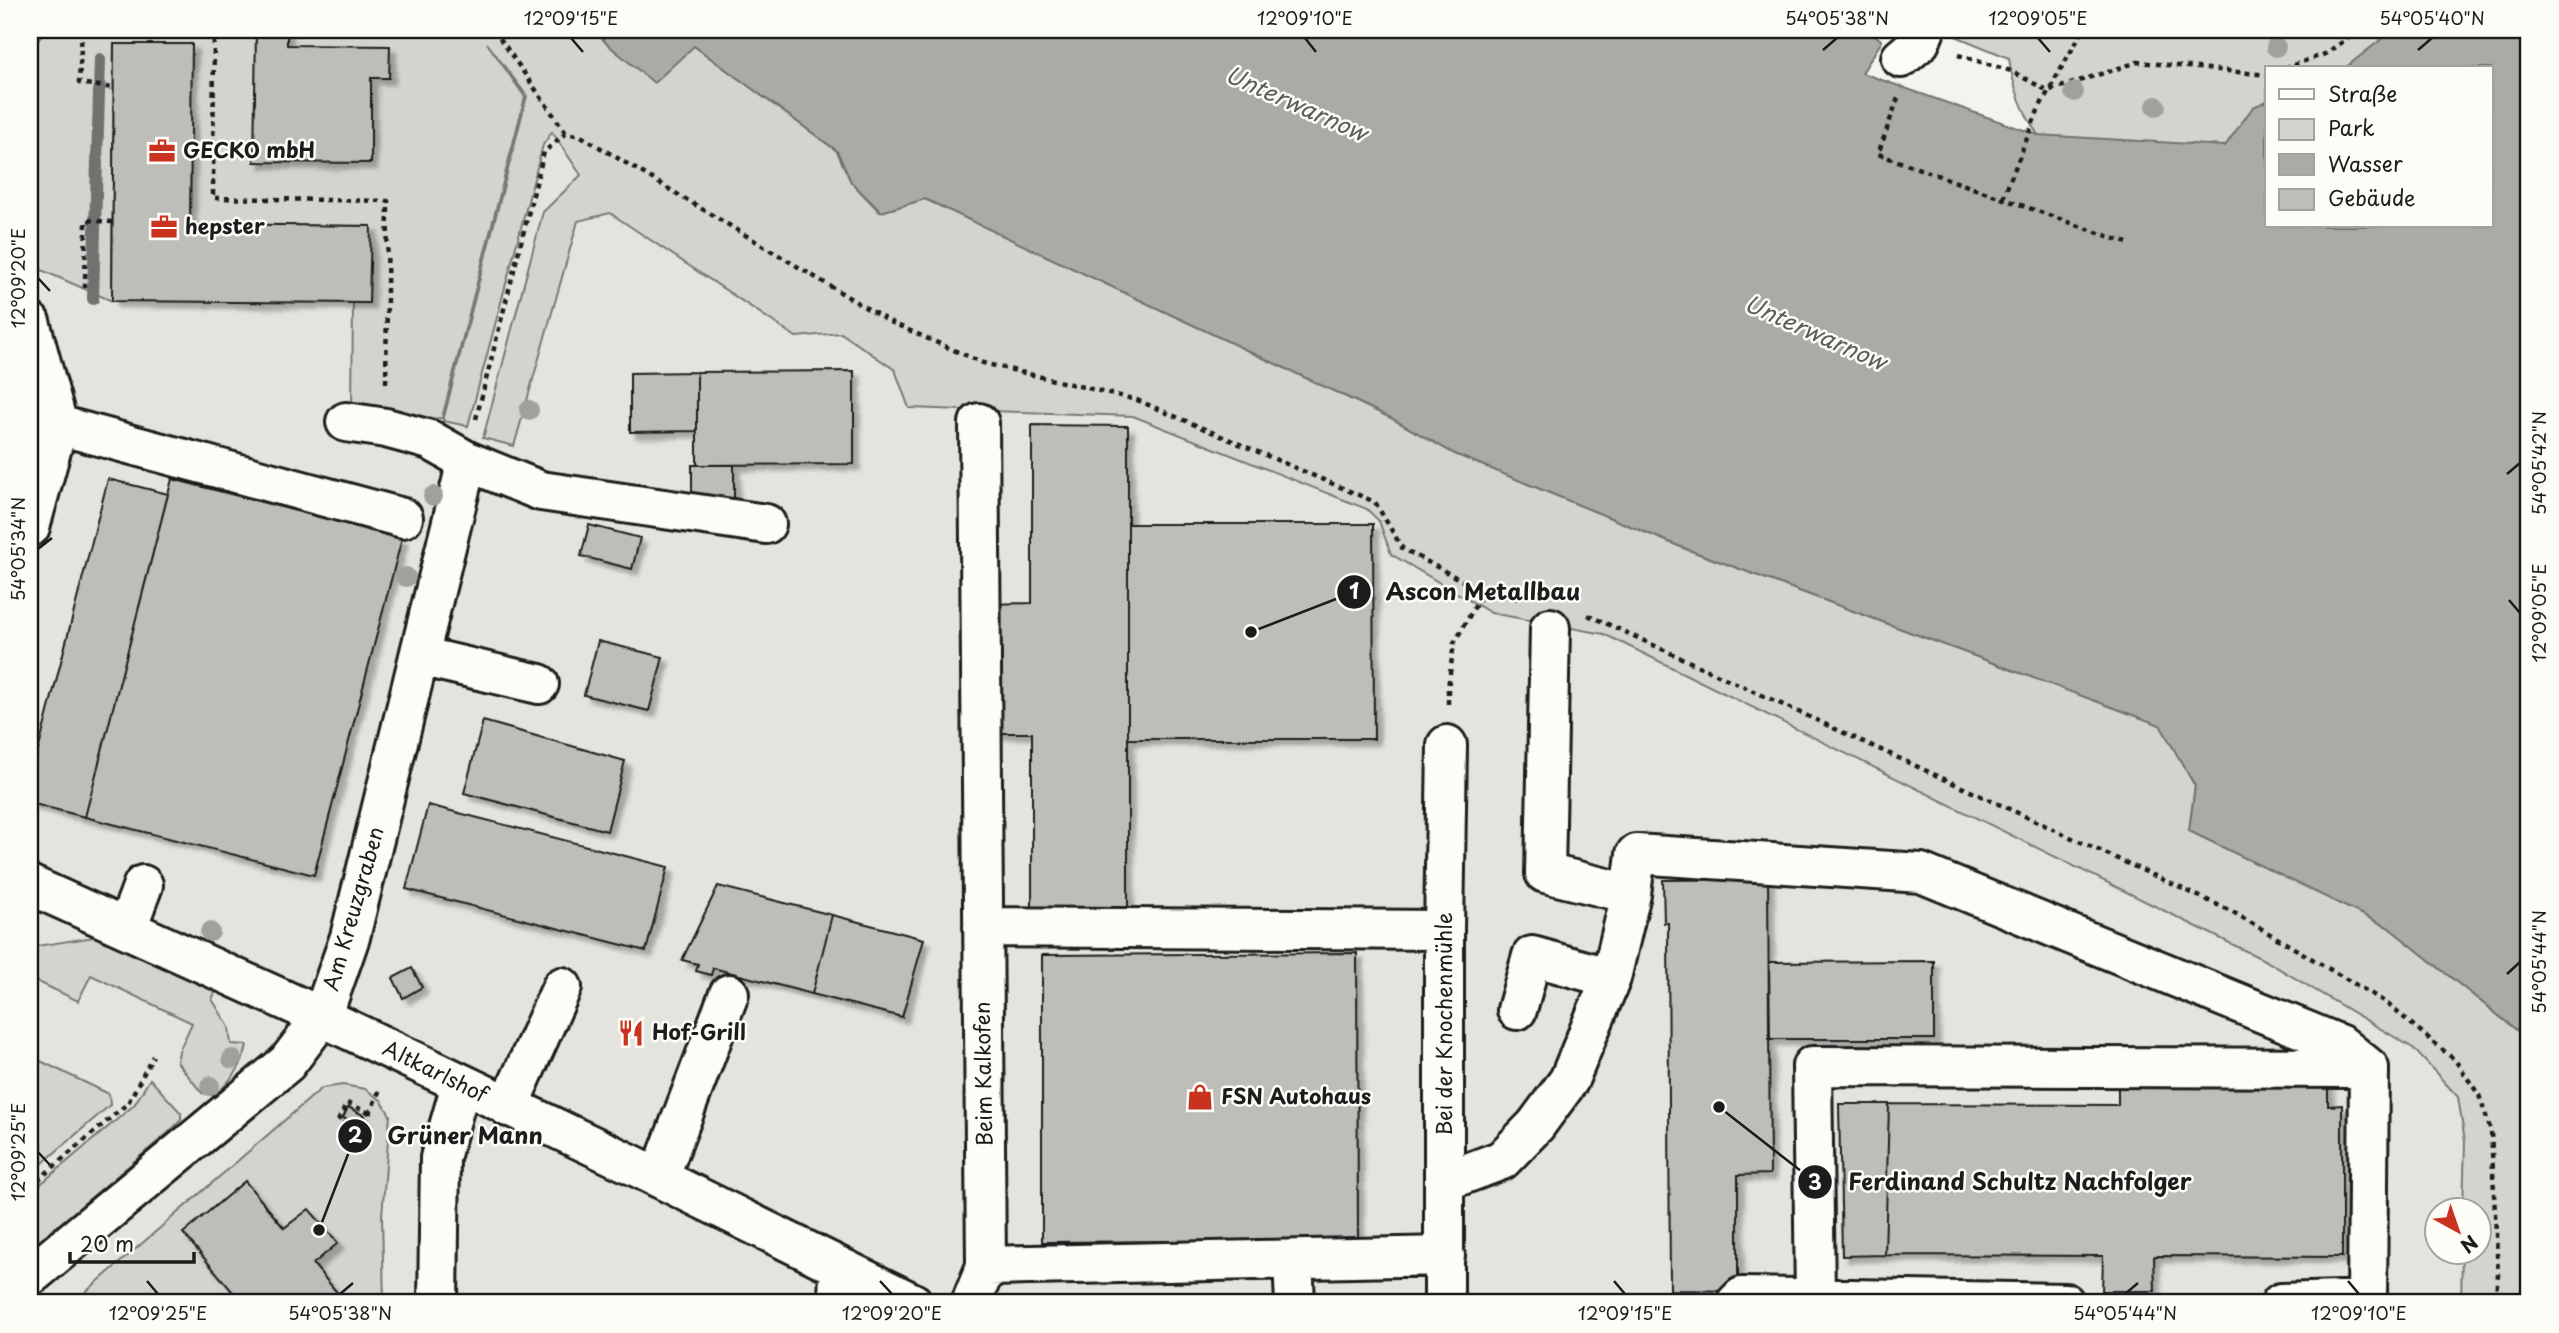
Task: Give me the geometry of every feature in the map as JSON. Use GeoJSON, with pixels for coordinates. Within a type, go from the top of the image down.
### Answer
{"type":"FeatureCollection","features":[{"type":"Feature","properties":{"kind":"street"},"geometry":{"type":"LineString","coordinates":[[30,322],[58,425],[30,527]]}},
{"type":"Feature","properties":{"kind":"street"},"geometry":{"type":"LineString","coordinates":[[346,422],[386,428],[430,440],[467,461],[541,491],[766,524]]}},
{"type":"Feature","properties":{"kind":"street","name":"Beim Kalkofen"},"geometry":{"type":"LineString","coordinates":[[971,1303],[986,1266],[979,423]]}},
{"type":"Feature","properties":{"kind":"street"},"geometry":{"type":"LineString","coordinates":[[58,425],[403,518]]}},
{"type":"Feature","properties":{"kind":"street","name":"Am Kreuzgraben"},"geometry":{"type":"LineString","coordinates":[[30,1276],[287,1063],[322,1017],[350,937],[467,461]]}},
{"type":"Feature","properties":{"kind":"street"},"geometry":{"type":"LineString","coordinates":[[1555,614],[1545,873],[1631,894]]}},
{"type":"Feature","properties":{"kind":"street"},"geometry":{"type":"LineString","coordinates":[[419,656],[540,684]]}},
{"type":"Feature","properties":{"kind":"street","name":"Bei der Knochenmühle"},"geometry":{"type":"LineString","coordinates":[[1444,1303],[1447,746]]}},
{"type":"Feature","properties":{"kind":"street"},"geometry":{"type":"LineString","coordinates":[[1446,1181],[1502,1160],[1536,1125],[1569,1080],[1611,978],[1631,894],[1636,854],[1921,873],[2341,1045],[2369,1068]]}},
{"type":"Feature","properties":{"kind":"street"},"geometry":{"type":"LineString","coordinates":[[127,928],[143,884]]}},
{"type":"Feature","properties":{"kind":"street","name":"Altkarlshof"},"geometry":{"type":"LineString","coordinates":[[30,885],[322,1017],[659,1178],[839,1286],[913,1303]]}},
{"type":"Feature","properties":{"kind":"street"},"geometry":{"type":"LineString","coordinates":[[983,927],[1444,930]]}},
{"type":"Feature","properties":{"kind":"street"},"geometry":{"type":"LineString","coordinates":[[1517,1010],[1532,956],[1611,978]]}},
{"type":"Feature","properties":{"kind":"street"},"geometry":{"type":"LineString","coordinates":[[508,1107],[562,987]]}},
{"type":"Feature","properties":{"kind":"street"},"geometry":{"type":"LineString","coordinates":[[659,1178],[729,994]]}},
{"type":"Feature","properties":{"kind":"street"},"geometry":{"type":"LineString","coordinates":[[1815,1299],[1812,1066],[2369,1068]]}},
{"type":"Feature","properties":{"kind":"street"},"geometry":{"type":"LineString","coordinates":[[2281,1303],[2367,1300],[2369,1068]]}},
{"type":"Feature","properties":{"kind":"street"},"geometry":{"type":"LineString","coordinates":[[438,1303],[440,1158],[461,1085]]}},
{"type":"Feature","properties":{"kind":"street"},"geometry":{"type":"LineString","coordinates":[[986,1266],[1445,1256]]}},
{"type":"Feature","properties":{"kind":"street"},"geometry":{"type":"LineString","coordinates":[[1293,1259],[1296,1303]]}},
{"type":"Feature","properties":{"kind":"street"},"geometry":{"type":"LineString","coordinates":[[1736,1303],[1742,1297],[2065,1303]]}},
{"type":"Feature","properties":{"kind":"path"},"geometry":{"type":"LineString","coordinates":[[82,30],[79,83],[113,88]]}},
{"type":"Feature","properties":{"kind":"path"},"geometry":{"type":"LineString","coordinates":[[204,30],[214,30],[213,198],[388,201],[386,428]]}},
{"type":"Feature","properties":{"kind":"path"},"geometry":{"type":"LineString","coordinates":[[494,30],[566,133],[580,136],[888,321],[983,363],[1137,400],[1375,502],[1402,548],[1483,592],[1555,614],[2233,912],[2385,1002],[2455,1060],[2479,1095],[2491,1131],[2498,1274],[2495,1303]]}},
{"type":"Feature","properties":{"kind":"path"},"geometry":{"type":"LineString","coordinates":[[2003,198],[2048,92],[2083,30]]}},
{"type":"Feature","properties":{"kind":"path"},"geometry":{"type":"LineString","coordinates":[[2290,66],[2325,54],[2360,30]]}},
{"type":"Feature","properties":{"kind":"path"},"geometry":{"type":"LineString","coordinates":[[2127,243],[1878,153],[1912,55],[2011,71],[2048,92],[2138,62],[2265,75]]}},
{"type":"Feature","properties":{"kind":"path"},"geometry":{"type":"LineString","coordinates":[[467,461],[544,152],[566,133]]}},
{"type":"Feature","properties":{"kind":"path"},"geometry":{"type":"LineString","coordinates":[[85,288],[86,220],[112,222]]}},
{"type":"Feature","properties":{"kind":"path"},"geometry":{"type":"LineString","coordinates":[[1447,746],[1448,688],[1454,643],[1483,592]]}},
{"type":"Feature","properties":{"kind":"path"},"geometry":{"type":"LineString","coordinates":[[30,1187],[128,1103],[153,1056]]}},
{"type":"Feature","properties":{"kind":"path"},"geometry":{"type":"LineString","coordinates":[[370,1113],[348,1103],[338,1121],[362,1130],[370,1113],[382,1086]]}},
{"type":"Feature","properties":{"kind":"shaded area"},"geometry":{"type":"Polygon","coordinates":[[[30,30],[477,30],[526,94],[581,175],[796,336],[841,333],[895,371],[909,408],[1133,416],[1367,509],[1379,521],[1391,554],[1491,613],[1604,634],[2266,961],[2413,1048],[2458,1097],[2465,1141],[2463,1196],[2422,1196],[2422,1266],[2462,1266],[2461,1303],[30,1303],[30,30]]]}},
{"type":"Feature","properties":{"kind":"green space"},"geometry":{"type":"Polygon","coordinates":[[[45,30],[595,30],[607,44],[694,46],[837,151],[851,182],[880,212],[925,199],[1389,417],[1455,454],[1686,549],[2161,725],[2195,786],[2189,831],[2388,927],[2529,1040],[2529,1303],[2461,1303],[2462,1266],[2492,1266],[2492,1196],[2463,1196],[2465,1141],[2458,1097],[2413,1048],[2266,961],[1604,634],[1491,613],[1391,554],[1379,521],[1367,509],[1133,416],[909,408],[895,370],[841,333],[796,337],[610,213],[578,221],[514,446],[483,438],[543,212],[581,175],[552,132],[543,145],[468,426],[443,421],[527,96],[487,43],[525,97],[442,418],[428,419],[352,409],[353,303],[369,302],[370,226],[190,224],[191,44],[114,44],[112,301],[30,265],[30,53],[45,30]]]}},
{"type":"Feature","properties":{"kind":"green space"},"geometry":{"type":"Polygon","coordinates":[[[1941,30],[2529,30],[2529,33],[2492,67],[2265,66],[2265,203],[2038,135],[2019,98],[2009,58],[1941,30]]]}},
{"type":"Feature","properties":{"kind":"green space"},"geometry":{"type":"Polygon","coordinates":[[[107,935],[217,989],[212,999],[229,1027],[231,1044],[247,1045],[239,1067],[215,1096],[202,1093],[177,1062],[192,1023],[91,975],[78,1001],[30,978],[30,947],[107,935]]]}},
{"type":"Feature","properties":{"kind":"green space"},"geometry":{"type":"Polygon","coordinates":[[[30,1056],[109,1094],[110,1105],[30,1174],[30,1056]]]}},
{"type":"Feature","properties":{"kind":"green space"},"geometry":{"type":"Polygon","coordinates":[[[150,1079],[181,1113],[181,1120],[30,1249],[30,1193],[134,1105],[150,1079]]]}},
{"type":"Feature","properties":{"kind":"green space"},"geometry":{"type":"Polygon","coordinates":[[[343,1085],[365,1089],[381,1100],[390,1115],[382,1216],[384,1303],[73,1303],[322,1088],[343,1085]]]}},
{"type":"Feature","properties":{"kind":"water","name":"Unterwarnow"},"geometry":{"type":"Polygon","coordinates":[[[595,30],[1869,30],[1882,41],[1862,73],[2038,135],[2225,146],[2253,107],[2265,102],[2265,228],[2492,228],[2492,66],[2348,66],[2393,30],[2529,30],[2529,1040],[2388,927],[2189,831],[2195,786],[2160,725],[1686,549],[1455,454],[1389,417],[925,199],[881,212],[851,182],[837,151],[694,46],[654,83],[607,44],[595,30]]]}},
{"type":"Feature","properties":{"kind":"building"},"geometry":{"type":"Polygon","coordinates":[[[256,30],[287,30],[287,45],[390,46],[389,78],[371,78],[371,163],[254,162],[256,30]]]}},
{"type":"Feature","properties":{"kind":"building"},"geometry":{"type":"Polygon","coordinates":[[[114,44],[192,44],[190,224],[371,226],[369,303],[112,301],[114,44]]]}},
{"type":"Feature","properties":{"kind":"building"},"geometry":{"type":"Polygon","coordinates":[[[854,371],[854,464],[697,465],[697,372],[854,371]]]}},
{"type":"Feature","properties":{"kind":"building"},"geometry":{"type":"Polygon","coordinates":[[[697,372],[697,431],[630,432],[630,373],[697,372]]]}},
{"type":"Feature","properties":{"kind":"building"},"geometry":{"type":"Polygon","coordinates":[[[1032,425],[1128,426],[1128,908],[1032,909],[1032,733],[990,733],[990,604],[1032,603],[1032,425]]]}},
{"type":"Feature","properties":{"kind":"building"},"geometry":{"type":"Polygon","coordinates":[[[692,465],[734,465],[734,504],[692,504],[692,465]]]}},
{"type":"Feature","properties":{"kind":"building"},"geometry":{"type":"Polygon","coordinates":[[[108,479],[168,494],[85,817],[30,803],[30,782],[108,479]]]}},
{"type":"Feature","properties":{"kind":"building"},"geometry":{"type":"Polygon","coordinates":[[[172,479],[402,538],[314,875],[85,817],[172,479]]]}},
{"type":"Feature","properties":{"kind":"building"},"geometry":{"type":"Polygon","coordinates":[[[1128,524],[1373,524],[1374,739],[1128,739],[1128,524]]]}},
{"type":"Feature","properties":{"kind":"building"},"geometry":{"type":"Polygon","coordinates":[[[589,525],[640,538],[632,569],[581,556],[589,525]]]}},
{"type":"Feature","properties":{"kind":"building"},"geometry":{"type":"Polygon","coordinates":[[[598,641],[663,657],[649,711],[584,695],[598,641]]]}},
{"type":"Feature","properties":{"kind":"building"},"geometry":{"type":"Polygon","coordinates":[[[483,721],[625,761],[607,831],[464,793],[483,721]]]}},
{"type":"Feature","properties":{"kind":"building"},"geometry":{"type":"Polygon","coordinates":[[[428,805],[668,867],[646,951],[406,889],[428,805]]]}},
{"type":"Feature","properties":{"kind":"building"},"geometry":{"type":"Polygon","coordinates":[[[1768,879],[1770,1174],[1738,1175],[1738,1291],[1670,1290],[1668,923],[1664,923],[1663,880],[1768,879]]]}},
{"type":"Feature","properties":{"kind":"building"},"geometry":{"type":"Polygon","coordinates":[[[718,886],[832,915],[812,994],[713,968],[711,975],[696,971],[698,964],[682,960],[718,886]]]}},
{"type":"Feature","properties":{"kind":"building"},"geometry":{"type":"Polygon","coordinates":[[[832,915],[924,939],[902,1017],[812,994],[832,915]]]}},
{"type":"Feature","properties":{"kind":"building","name":"FSN Autohaus"},"geometry":{"type":"Polygon","coordinates":[[[1357,953],[1358,1240],[1042,1242],[1042,955],[1357,953]]]}},
{"type":"Feature","properties":{"kind":"building"},"geometry":{"type":"Polygon","coordinates":[[[1934,961],[1934,1039],[1770,1039],[1769,962],[1934,961]]]}},
{"type":"Feature","properties":{"kind":"building"},"geometry":{"type":"Polygon","coordinates":[[[412,968],[422,987],[403,998],[393,978],[412,968]]]}},
{"type":"Feature","properties":{"kind":"building"},"geometry":{"type":"Polygon","coordinates":[[[2118,1081],[2328,1081],[2328,1106],[2342,1105],[2342,1257],[2154,1256],[2155,1291],[2102,1291],[2103,1256],[1885,1255],[1889,1104],[2118,1105],[2118,1081]]]}},
{"type":"Feature","properties":{"kind":"building"},"geometry":{"type":"Polygon","coordinates":[[[1839,1104],[1889,1104],[1885,1255],[1842,1256],[1839,1104]]]}},
{"type":"Feature","properties":{"kind":"building"},"geometry":{"type":"Polygon","coordinates":[[[348,1107],[365,1116],[360,1126],[343,1118],[348,1107]]]}},
{"type":"Feature","properties":{"kind":"building"},"geometry":{"type":"Polygon","coordinates":[[[245,1181],[284,1228],[309,1209],[338,1243],[313,1264],[346,1303],[242,1303],[183,1233],[245,1181]]]}},
{"type":"Feature","properties":{"kind":"waterway"},"geometry":{"type":"LineString","coordinates":[[93,299],[100,59]]}},
{"type":"Feature","properties":{"kind":"place","name":"GECKO mbH"},"geometry":{"type":"Point","coordinates":[162,151]}},
{"type":"Feature","properties":{"kind":"place","name":"hepster"},"geometry":{"type":"Point","coordinates":[164,227]}},
{"type":"Feature","properties":{"kind":"place","name":"Ascon Metallbau"},"geometry":{"type":"Point","coordinates":[1251,632]}},
{"type":"Feature","properties":{"kind":"place","name":"Hof-Grill"},"geometry":{"type":"Point","coordinates":[631,1033]}},
{"type":"Feature","properties":{"kind":"place","name":"FSN Autohaus"},"geometry":{"type":"Point","coordinates":[1200,1097]}},
{"type":"Feature","properties":{"kind":"place","name":"Ferdinand Schultz Nachfolger"},"geometry":{"type":"Point","coordinates":[1719,1107]}},
{"type":"Feature","properties":{"kind":"place","name":"Grüner Mann"},"geometry":{"type":"Point","coordinates":[319,1230]}}]}
